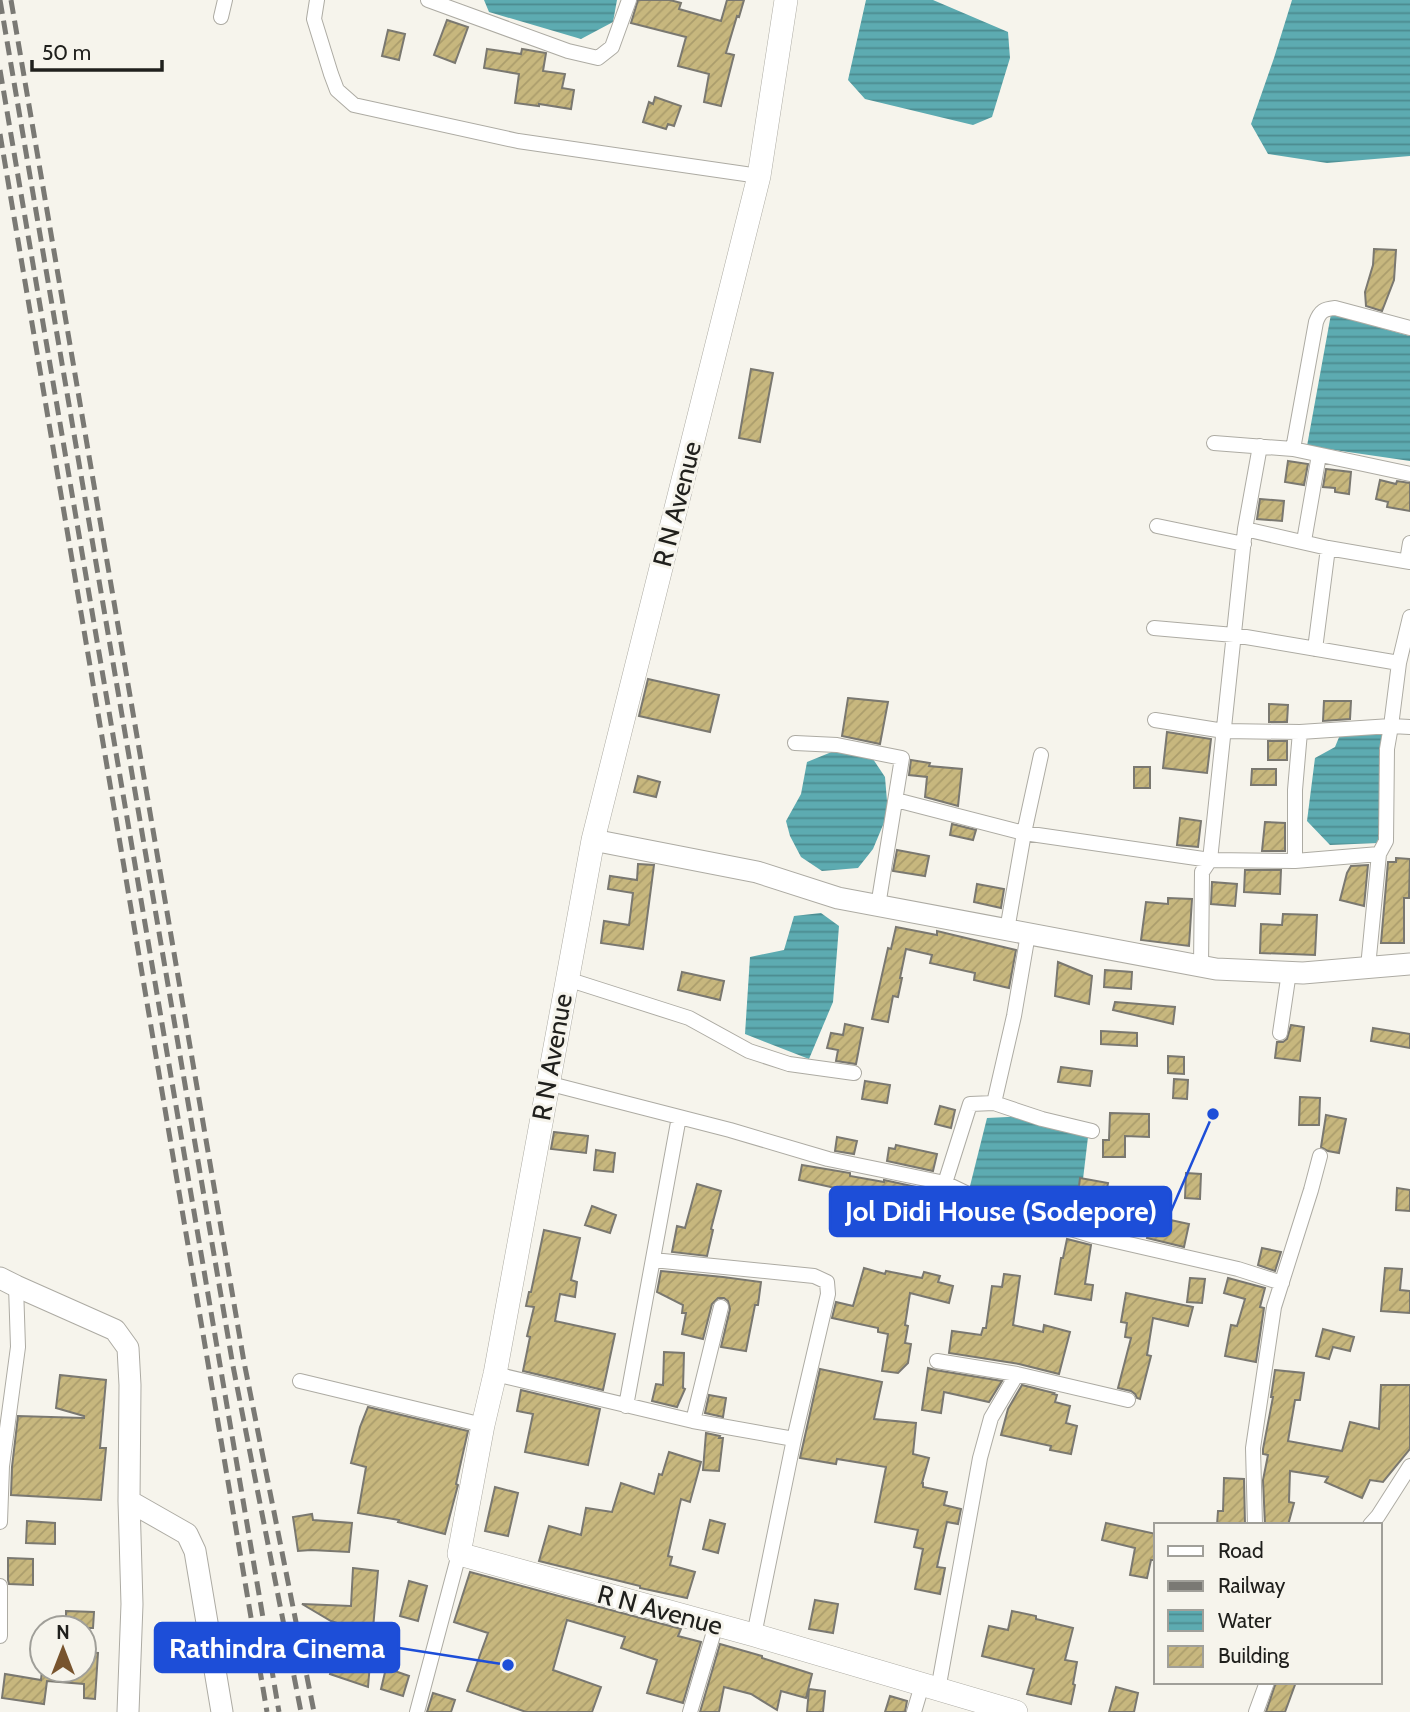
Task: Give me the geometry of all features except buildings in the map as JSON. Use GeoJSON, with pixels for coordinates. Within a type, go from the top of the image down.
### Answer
{"type":"FeatureCollection","features":[{"type":"Feature","properties":{"kind":"main road","name":"R N Avenue"},"geometry":{"type":"LineString","coordinates":[[786,0],[759,176],[593,840],[495,1374],[459,1554],[754,1635],[1005,1711]]}},
{"type":"Feature","properties":{"kind":"street"},"geometry":{"type":"LineString","coordinates":[[221,17],[225,0]]}},
{"type":"Feature","properties":{"kind":"street"},"geometry":{"type":"LineString","coordinates":[[317,0],[314,19],[331,74],[337,90],[354,105],[518,141],[759,176]]}},
{"type":"Feature","properties":{"kind":"street"},"geometry":{"type":"LineString","coordinates":[[428,0],[464,6],[568,51],[598,58],[612,47],[629,0]]}},
{"type":"Feature","properties":{"kind":"street"},"geometry":{"type":"LineString","coordinates":[[1293,449],[1320,312],[1335,308],[1410,328]]}},
{"type":"Feature","properties":{"kind":"street"},"geometry":{"type":"LineString","coordinates":[[1214,443],[1293,449],[1410,474]]}},
{"type":"Feature","properties":{"kind":"street"},"geometry":{"type":"LineString","coordinates":[[1201,966],[1202,873],[1210,860],[1245,536],[1260,446]]}},
{"type":"Feature","properties":{"kind":"street"},"geometry":{"type":"LineString","coordinates":[[1304,541],[1319,455]]}},
{"type":"Feature","properties":{"kind":"street"},"geometry":{"type":"LineString","coordinates":[[1157,526],[1304,541],[1328,548],[1408,561],[1410,543]]}},
{"type":"Feature","properties":{"kind":"street"},"geometry":{"type":"LineString","coordinates":[[1315,649],[1328,548]]}},
{"type":"Feature","properties":{"kind":"street"},"geometry":{"type":"LineString","coordinates":[[1368,967],[1378,854],[1386,841],[1387,750],[1399,663],[1410,617]]}},
{"type":"Feature","properties":{"kind":"street"},"geometry":{"type":"LineString","coordinates":[[1154,628],[1234,635],[1399,663]]}},
{"type":"Feature","properties":{"kind":"street"},"geometry":{"type":"LineString","coordinates":[[1155,720],[1224,731],[1300,732],[1410,727]]}},
{"type":"Feature","properties":{"kind":"street"},"geometry":{"type":"LineString","coordinates":[[1294,861],[1295,790],[1300,732]]}},
{"type":"Feature","properties":{"kind":"street"},"geometry":{"type":"LineString","coordinates":[[795,743],[836,745],[902,758],[878,906]]}},
{"type":"Feature","properties":{"kind":"street"},"geometry":{"type":"LineString","coordinates":[[1007,930],[1041,755]]}},
{"type":"Feature","properties":{"kind":"street"},"geometry":{"type":"LineString","coordinates":[[896,800],[1024,832],[1210,860],[1294,861],[1378,854]]}},
{"type":"Feature","properties":{"kind":"street"},"geometry":{"type":"LineString","coordinates":[[593,840],[757,872],[838,898],[1216,969],[1303,973],[1410,964]]}},
{"type":"Feature","properties":{"kind":"street"},"geometry":{"type":"LineString","coordinates":[[994,1103],[1014,1016],[1028,934]]}},
{"type":"Feature","properties":{"kind":"street"},"geometry":{"type":"LineString","coordinates":[[1280,1033],[1289,972]]}},
{"type":"Feature","properties":{"kind":"street"},"geometry":{"type":"LineString","coordinates":[[567,979],[689,1018],[749,1051],[789,1064],[854,1073]]}},
{"type":"Feature","properties":{"kind":"street"},"geometry":{"type":"LineString","coordinates":[[547,1083],[730,1130],[828,1159],[945,1183],[989,1204],[1094,1236],[1238,1269],[1282,1283]]}},
{"type":"Feature","properties":{"kind":"street"},"geometry":{"type":"LineString","coordinates":[[945,1183],[970,1104],[994,1103],[1092,1132]]}},
{"type":"Feature","properties":{"kind":"street"},"geometry":{"type":"LineString","coordinates":[[626,1406],[679,1117]]}},
{"type":"Feature","properties":{"kind":"street"},"geometry":{"type":"LineString","coordinates":[[1255,1523],[1253,1448],[1274,1307],[1320,1156]]}},
{"type":"Feature","properties":{"kind":"street"},"geometry":{"type":"LineString","coordinates":[[653,1260],[814,1276],[827,1282],[828,1294],[794,1438],[754,1635]]}},
{"type":"Feature","properties":{"kind":"street"},"geometry":{"type":"LineString","coordinates":[[0,1522],[6,1405],[18,1347],[8,1282]]}},
{"type":"Feature","properties":{"kind":"street"},"geometry":{"type":"LineString","coordinates":[[8,1282],[115,1329],[128,1348],[132,1604],[128,1712]]}},
{"type":"Feature","properties":{"kind":"street"},"geometry":{"type":"LineString","coordinates":[[693,1421],[721,1307]]}},
{"type":"Feature","properties":{"kind":"street"},"geometry":{"type":"LineString","coordinates":[[937,1361],[1017,1374],[1128,1400]]}},
{"type":"Feature","properties":{"kind":"street"},"geometry":{"type":"LineString","coordinates":[[495,1374],[693,1421],[794,1438]]}},
{"type":"Feature","properties":{"kind":"street"},"geometry":{"type":"LineString","coordinates":[[914,1712],[930,1688],[991,1418],[1017,1374]]}},
{"type":"Feature","properties":{"kind":"street"},"geometry":{"type":"LineString","coordinates":[[300,1381],[483,1425]]}},
{"type":"Feature","properties":{"kind":"street"},"geometry":{"type":"LineString","coordinates":[[1372,1523],[1410,1466]]}},
{"type":"Feature","properties":{"kind":"street"},"geometry":{"type":"LineString","coordinates":[[129,1501],[187,1534],[195,1551],[222,1712]]}},
{"type":"Feature","properties":{"kind":"street"},"geometry":{"type":"LineString","coordinates":[[417,1712],[459,1554]]}},
{"type":"Feature","properties":{"kind":"street"},"geometry":{"type":"LineString","coordinates":[[0,1586],[0,1636]]}},
{"type":"Feature","properties":{"kind":"street"},"geometry":{"type":"LineString","coordinates":[[690,1712],[716,1625]]}},
{"type":"Feature","properties":{"kind":"street"},"geometry":{"type":"LineString","coordinates":[[1256,1712],[1266,1684]]}},
{"type":"Feature","properties":{"kind":"water"},"geometry":{"type":"Polygon","coordinates":[[[484,0],[617,0],[613,22],[581,39],[489,12],[484,0]]]}},
{"type":"Feature","properties":{"kind":"water"},"geometry":{"type":"Polygon","coordinates":[[[866,0],[933,0],[1008,32],[1010,58],[992,117],[973,125],[865,99],[848,80],[866,0]]]}},
{"type":"Feature","properties":{"kind":"water"},"geometry":{"type":"Polygon","coordinates":[[[1292,0],[1410,0],[1410,156],[1327,163],[1268,154],[1251,124],[1292,0]]]}},
{"type":"Feature","properties":{"kind":"water"},"geometry":{"type":"Polygon","coordinates":[[[1331,314],[1410,336],[1410,461],[1307,446],[1331,314]]]}},
{"type":"Feature","properties":{"kind":"water"},"geometry":{"type":"Polygon","coordinates":[[[1387,729],[1391,824],[1378,843],[1330,845],[1307,821],[1315,758],[1335,747],[1342,730],[1387,729]]]}},
{"type":"Feature","properties":{"kind":"water"},"geometry":{"type":"Polygon","coordinates":[[[834,751],[871,756],[885,777],[888,813],[873,849],[858,868],[822,871],[801,857],[786,821],[801,794],[807,762],[834,751]]]}},
{"type":"Feature","properties":{"kind":"water"},"geometry":{"type":"Polygon","coordinates":[[[821,913],[839,926],[833,1002],[809,1059],[745,1034],[750,957],[784,950],[794,916],[821,913]]]}},
{"type":"Feature","properties":{"kind":"water"},"geometry":{"type":"Polygon","coordinates":[[[1047,1115],[1088,1137],[1081,1196],[1066,1213],[969,1190],[987,1118],[1047,1115]]]}},
{"type":"Feature","properties":{"kind":"railway"},"geometry":{"type":"LineString","coordinates":[[0,0],[233,1366],[301,1712]]}},
{"type":"Feature","properties":{"kind":"railway"},"geometry":{"type":"LineString","coordinates":[[11,0],[244,1362],[314,1712]]}},
{"type":"Feature","properties":{"kind":"railway"},"geometry":{"type":"LineString","coordinates":[[0,70],[279,1712]]}},
{"type":"Feature","properties":{"kind":"railway"},"geometry":{"type":"LineString","coordinates":[[0,134],[267,1712]]}},
{"type":"Feature","properties":{"kind":"place","name":"Jol Didi House (Sodepore)"},"geometry":{"type":"Point","coordinates":[1213,1114]}},
{"type":"Feature","properties":{"kind":"place","name":"Rathindra Cinema"},"geometry":{"type":"Point","coordinates":[508,1665]}}]}
